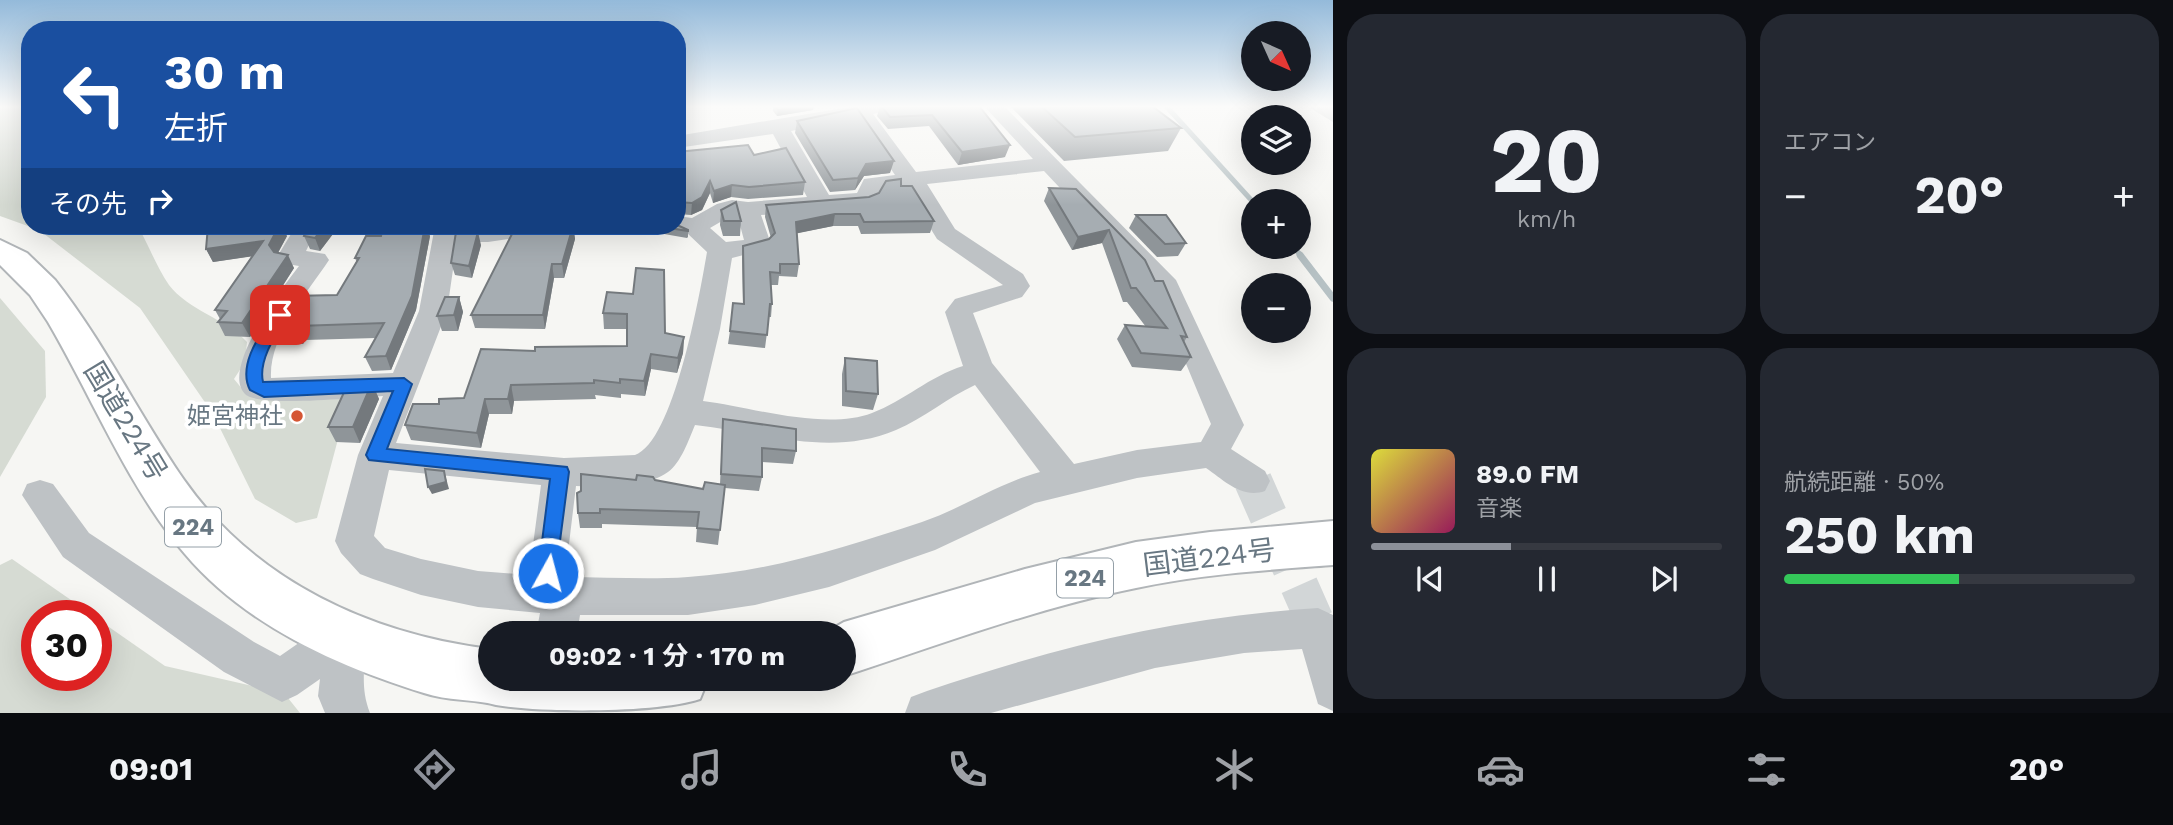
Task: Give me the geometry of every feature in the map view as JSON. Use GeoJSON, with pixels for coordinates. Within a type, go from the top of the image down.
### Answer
{"type":"FeatureCollection","features":[{"type":"Feature","properties":{"kind":"highway","name":"国道224号"},"geometry":{"type":"LineString","coordinates":[[0,250],[26,270],[54,303],[183,514],[216,555],[290,611],[344,636],[428,667],[478,675]]}},
{"type":"Feature","properties":{"kind":"highway","name":"国道224号"},"geometry":{"type":"LineString","coordinates":[[856,645],[1056,585],[1137,565],[1248,549],[1333,543]]}},
{"type":"Feature","properties":{"kind":"street"},"geometry":{"type":"LineString","coordinates":[[786,139],[823,204]]}},
{"type":"Feature","properties":{"kind":"street"},"geometry":{"type":"LineString","coordinates":[[881,139],[946,234],[1014,280],[1017,286],[1012,292],[965,305],[959,312],[983,372],[1066,480]]}},
{"type":"Feature","properties":{"kind":"street"},"geometry":{"type":"LineString","coordinates":[[1028,139],[1167,286],[1228,425],[1211,454]]}},
{"type":"Feature","properties":{"kind":"street"},"geometry":{"type":"LineString","coordinates":[[686,224],[740,206],[747,209],[866,199],[872,184],[1052,163]]}},
{"type":"Feature","properties":{"kind":"street"},"geometry":{"type":"LineString","coordinates":[[686,225],[720,250],[734,250],[758,244],[747,209]]}},
{"type":"Feature","properties":{"kind":"street"},"geometry":{"type":"LineString","coordinates":[[302,235],[290,257],[316,260],[268,333],[253,371],[256,386],[264,390],[404,384]]}},
{"type":"Feature","properties":{"kind":"street"},"geometry":{"type":"LineString","coordinates":[[440,235],[433,311],[375,455],[354,541],[373,562],[421,577],[556,601],[688,596],[755,587],[829,569],[935,534],[1026,491],[1137,464],[1211,454],[1253,481]]}},
{"type":"Feature","properties":{"kind":"street"},"geometry":{"type":"LineString","coordinates":[[375,455],[560,472],[641,469],[658,461],[674,434],[704,343],[720,250]]}},
{"type":"Feature","properties":{"kind":"street"},"geometry":{"type":"LineString","coordinates":[[681,411],[838,431],[869,427],[894,418],[960,377],[983,372]]}},
{"type":"Feature","properties":{"kind":"street"},"geometry":{"type":"LineString","coordinates":[[556,601],[560,472]]}},
{"type":"Feature","properties":{"kind":"street"},"geometry":{"type":"LineString","coordinates":[[40,495],[76,545],[239,657],[282,680],[344,636]]}},
{"type":"Feature","properties":{"kind":"street"},"geometry":{"type":"LineString","coordinates":[[927,713],[1013,682],[1114,657],[1232,634],[1318,628],[1333,690]]}},
{"type":"Feature","properties":{"kind":"street"},"geometry":{"type":"LineString","coordinates":[[344,636],[340,696],[348,713]]}},
{"type":"Feature","properties":{"kind":"shaded area"},"geometry":{"type":"Polygon","coordinates":[[[0,139],[21,139],[21,224],[0,216],[0,139]]]}},
{"type":"Feature","properties":{"kind":"shaded area"},"geometry":{"type":"Polygon","coordinates":[[[45,235],[142,235],[169,285],[177,294],[229,327],[247,342],[245,362],[234,379],[248,396],[346,392],[349,398],[317,518],[296,523],[255,499],[213,414],[140,308],[45,235]]]}},
{"type":"Feature","properties":{"kind":"shaded area"},"geometry":{"type":"Polygon","coordinates":[[[0,298],[45,351],[46,397],[0,477],[0,298]]]}},
{"type":"Feature","properties":{"kind":"shaded area"},"geometry":{"type":"Polygon","coordinates":[[[12,559],[71,600],[21,600],[21,691],[112,691],[112,629],[165,666],[284,693],[300,713],[0,713],[0,565],[12,559]]]}},
{"type":"Feature","properties":{"kind":"building"},"geometry":{"type":"Polygon","coordinates":[[[808,139],[879,139],[894,161],[866,164],[858,178],[833,180],[808,139]]]}},
{"type":"Feature","properties":{"kind":"building"},"geometry":{"type":"Polygon","coordinates":[[[952,139],[1005,139],[1010,145],[962,152],[952,139]]]}},
{"type":"Feature","properties":{"kind":"building"},"geometry":{"type":"Polygon","coordinates":[[[748,145],[754,155],[786,148],[805,182],[749,187],[732,185],[714,191],[710,181],[702,197],[692,203],[686,203],[686,151],[748,145]]]}},
{"type":"Feature","properties":{"kind":"building"},"geometry":{"type":"Polygon","coordinates":[[[901,179],[901,186],[912,186],[934,221],[864,222],[860,214],[835,214],[796,222],[799,264],[780,264],[780,273],[770,272],[772,304],[767,335],[730,331],[733,303],[744,304],[743,246],[769,239],[775,233],[766,205],[869,197],[879,193],[886,181],[901,179]]]}},
{"type":"Feature","properties":{"kind":"building"},"geometry":{"type":"Polygon","coordinates":[[[1049,188],[1076,189],[1145,260],[1155,281],[1163,281],[1187,337],[1181,336],[1191,357],[1141,353],[1125,325],[1167,328],[1136,288],[1131,288],[1109,230],[1078,237],[1049,188]]]}},
{"type":"Feature","properties":{"kind":"building"},"geometry":{"type":"Polygon","coordinates":[[[736,202],[741,221],[724,221],[721,210],[736,202]]]}},
{"type":"Feature","properties":{"kind":"building"},"geometry":{"type":"Polygon","coordinates":[[[1136,215],[1166,215],[1186,243],[1165,244],[1136,215]]]}},
{"type":"Feature","properties":{"kind":"building"},"geometry":{"type":"Polygon","coordinates":[[[207,235],[274,235],[269,245],[274,252],[288,255],[242,323],[218,322],[227,311],[215,310],[263,241],[206,249],[207,235]]]}},
{"type":"Feature","properties":{"kind":"building"},"geometry":{"type":"Polygon","coordinates":[[[423,235],[412,296],[386,356],[365,357],[384,323],[298,326],[296,329],[272,330],[291,296],[337,295],[359,258],[355,258],[366,236],[423,235]]]}},
{"type":"Feature","properties":{"kind":"building"},"geometry":{"type":"Polygon","coordinates":[[[456,235],[477,235],[469,266],[451,263],[456,235]]]}},
{"type":"Feature","properties":{"kind":"building"},"geometry":{"type":"Polygon","coordinates":[[[511,235],[570,235],[562,264],[552,264],[543,315],[471,315],[511,235]]]}},
{"type":"Feature","properties":{"kind":"building"},"geometry":{"type":"Polygon","coordinates":[[[636,268],[664,270],[665,333],[684,337],[678,358],[651,354],[644,381],[620,379],[620,383],[594,380],[594,383],[511,385],[508,399],[485,399],[477,433],[405,425],[413,404],[439,404],[439,399],[464,398],[481,349],[535,351],[535,347],[627,346],[627,314],[603,313],[607,292],[633,294],[636,268]]]}},
{"type":"Feature","properties":{"kind":"building"},"geometry":{"type":"Polygon","coordinates":[[[445,297],[459,297],[454,315],[437,316],[445,297]]]}},
{"type":"Feature","properties":{"kind":"building"},"geometry":{"type":"Polygon","coordinates":[[[845,358],[877,361],[878,394],[846,391],[845,358]]]}},
{"type":"Feature","properties":{"kind":"building"},"geometry":{"type":"Polygon","coordinates":[[[372,383],[353,427],[328,427],[348,385],[372,383]]]}},
{"type":"Feature","properties":{"kind":"building"},"geometry":{"type":"Polygon","coordinates":[[[723,419],[796,429],[796,451],[762,448],[762,477],[721,474],[723,419]]]}},
{"type":"Feature","properties":{"kind":"building"},"geometry":{"type":"Polygon","coordinates":[[[425,469],[444,471],[446,482],[428,487],[425,469]]]}},
{"type":"Feature","properties":{"kind":"building"},"geometry":{"type":"Polygon","coordinates":[[[581,474],[636,480],[637,475],[703,489],[705,482],[725,485],[720,530],[697,528],[699,512],[600,509],[600,513],[578,513],[577,493],[581,491],[581,474]]]}},
{"type":"Feature","properties":{"kind":"waterway"},"geometry":{"type":"LineString","coordinates":[[1196,139],[1241,189]]}},
{"type":"Feature","properties":{"kind":"waterway"},"geometry":{"type":"LineString","coordinates":[[1303,259],[1333,298]]}},
{"type":"Feature","properties":{"kind":"tunnel"},"geometry":{"type":"LineString","coordinates":[[1253,481],[1318,628]]}},
{"type":"Feature","properties":{"kind":"place","name":"姫宮神社"},"geometry":{"type":"Point","coordinates":[297,416]}},
{"type":"Feature","properties":{"kind":"route"},"geometry":{"type":"LineString","coordinates":[[280,315],[268,333],[253,371],[256,386],[264,390],[404,384],[375,455],[524,471],[560,472],[548,573]]}}]}
